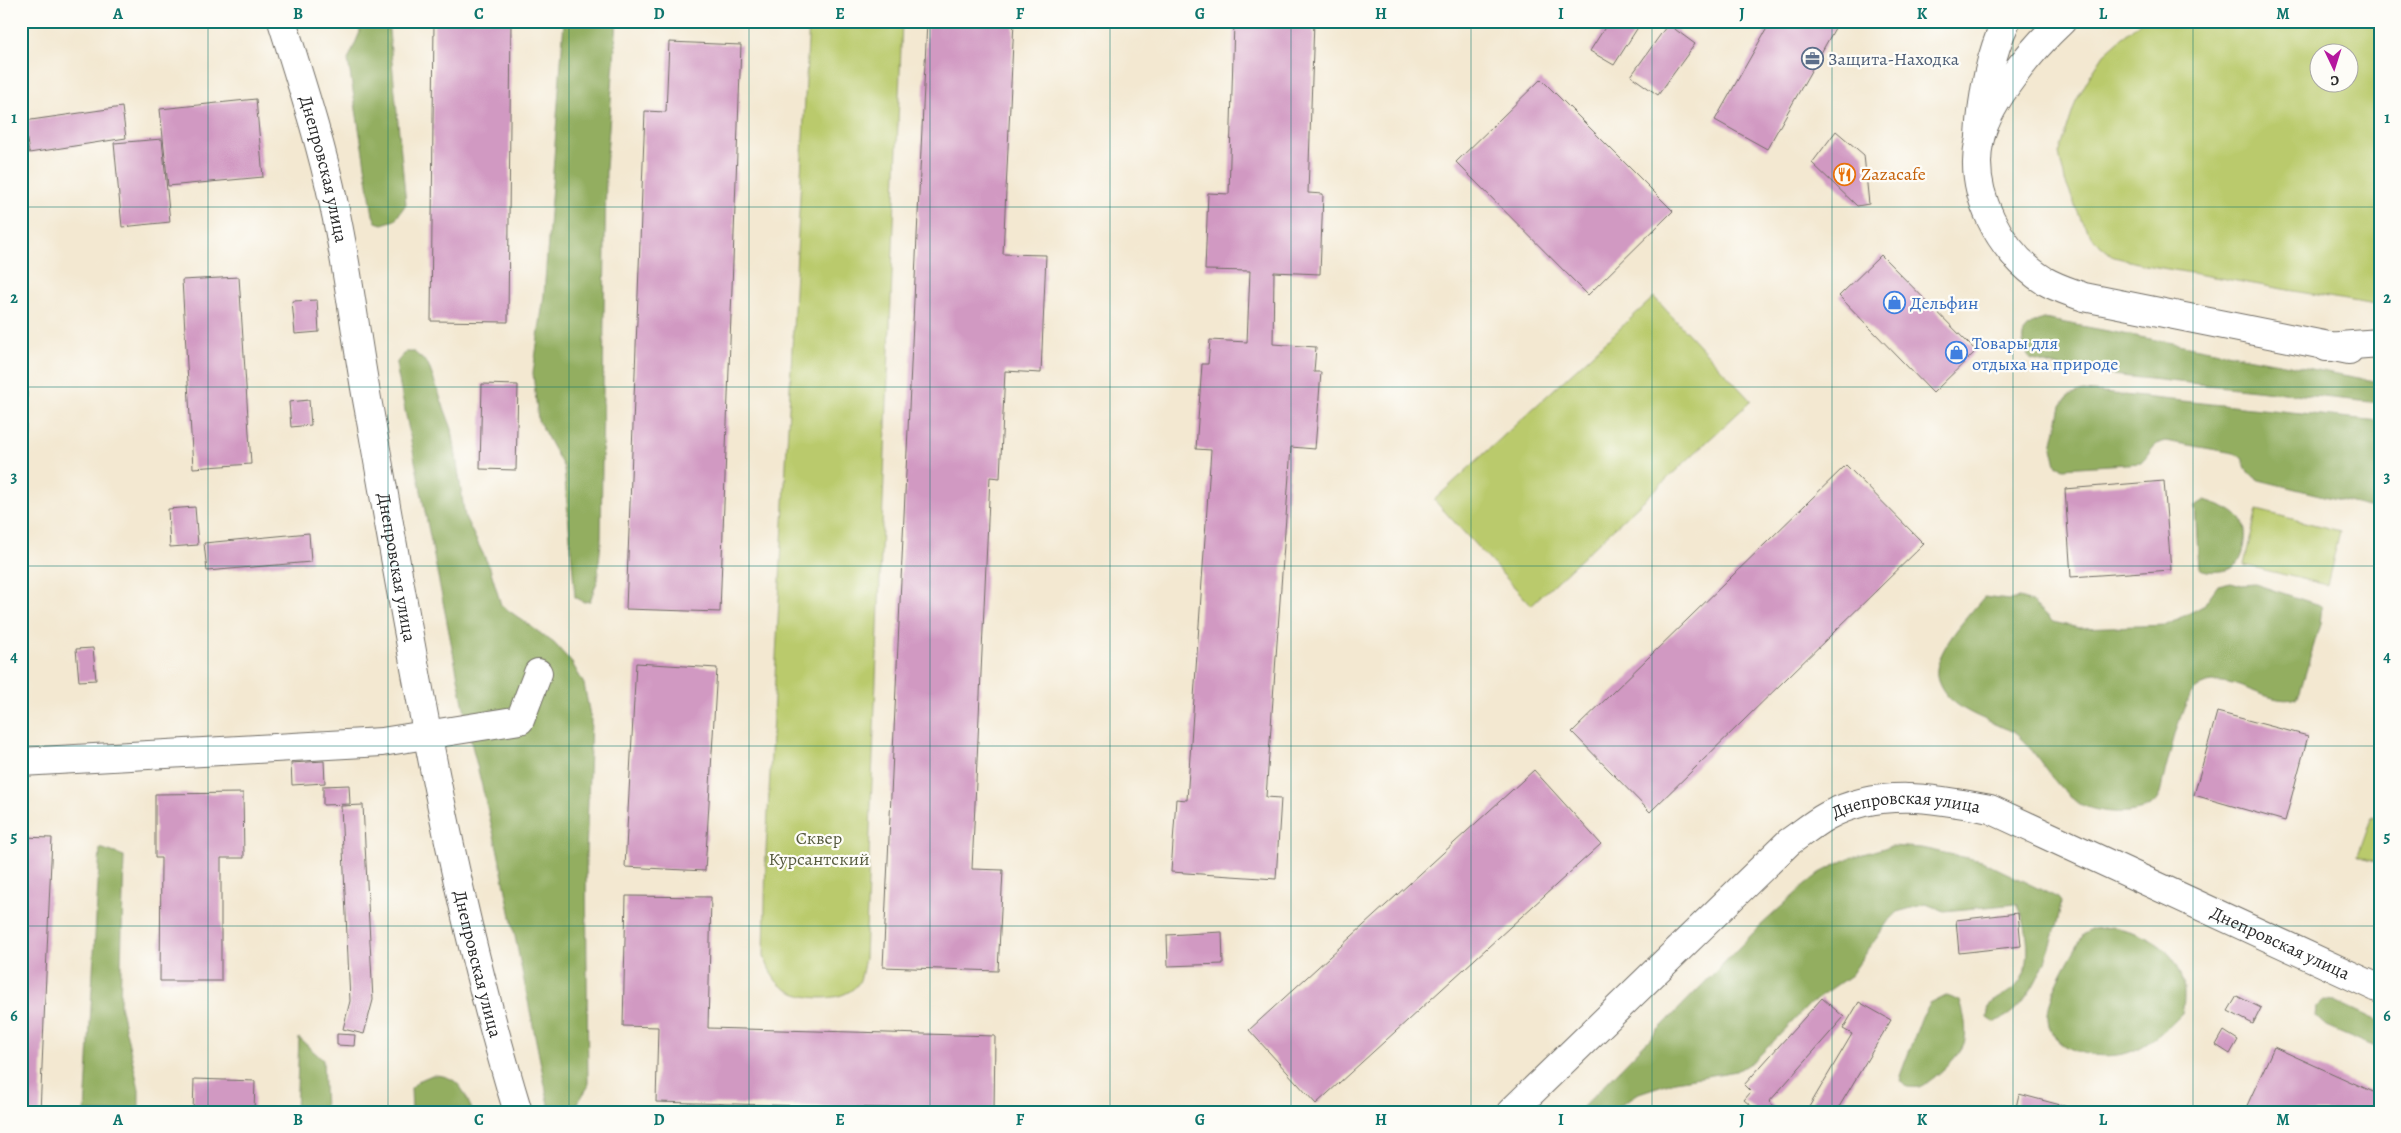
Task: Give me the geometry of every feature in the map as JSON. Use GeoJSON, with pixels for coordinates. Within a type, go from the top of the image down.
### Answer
{"type":"FeatureCollection","features":[{"type":"Feature","properties":{"kind":"main road","name":"Днепровская улица"},"geometry":{"type":"LineString","coordinates":[[282,21],[334,205],[359,359],[428,736],[454,862],[495,1038],[518,1112]]}},
{"type":"Feature","properties":{"kind":"main road"},"geometry":{"type":"LineString","coordinates":[[1980,137],[1993,106],[2023,64],[2048,34],[2062,21]]}},
{"type":"Feature","properties":{"kind":"main road"},"geometry":{"type":"LineString","coordinates":[[2005,22],[1990,65],[1982,101],[1978,180],[1985,207],[2001,236],[2024,264],[2046,281],[2084,297],[2326,347],[2380,355]]}},
{"type":"Feature","properties":{"kind":"main road"},"geometry":{"type":"LineString","coordinates":[[2326,347],[2380,343]]}},
{"type":"Feature","properties":{"kind":"main road"},"geometry":{"type":"LineString","coordinates":[[21,762],[382,742],[428,736],[520,720],[538,673]]}},
{"type":"Feature","properties":{"kind":"main road","name":"Днепровская улица"},"geometry":{"type":"LineString","coordinates":[[1511,1112],[1789,842],[1827,816],[1865,801],[1899,797],[1927,799],[1990,809],[2380,989]]}},
{"type":"Feature","properties":{"kind":"green space"},"geometry":{"type":"Polygon","coordinates":[[[358,21],[388,21],[406,204],[395,220],[382,224],[376,222],[373,215],[348,60],[360,32],[358,21]]]}},
{"type":"Feature","properties":{"kind":"green space"},"geometry":{"type":"Polygon","coordinates":[[[564,21],[617,21],[606,168],[601,542],[597,582],[590,601],[584,602],[575,597],[564,468],[538,420],[533,373],[544,295],[564,21]]]}},
{"type":"Feature","properties":{"kind":"green space","name":"Сквер Курсантский"},"geometry":{"type":"Polygon","coordinates":[[[809,21],[902,21],[865,958],[858,984],[851,991],[841,995],[819,998],[796,994],[779,984],[764,956],[766,851],[809,21]]]}},
{"type":"Feature","properties":{"kind":"green space"},"geometry":{"type":"Polygon","coordinates":[[[2141,21],[2380,21],[2380,306],[2145,265],[2114,257],[2095,241],[2081,220],[2065,181],[2059,154],[2076,101],[2104,54],[2141,21]]]}},
{"type":"Feature","properties":{"kind":"green space"},"geometry":{"type":"Polygon","coordinates":[[[1654,297],[1751,401],[1531,605],[1434,500],[1654,297]]]}},
{"type":"Feature","properties":{"kind":"green space"},"geometry":{"type":"Polygon","coordinates":[[[2044,319],[2380,382],[2380,403],[2073,371],[2030,359],[2026,352],[2023,339],[2026,329],[2030,325],[2044,319]]]}},
{"type":"Feature","properties":{"kind":"green space"},"geometry":{"type":"Polygon","coordinates":[[[406,352],[414,352],[428,364],[452,429],[465,517],[490,568],[501,605],[554,643],[572,663],[584,684],[591,721],[586,855],[588,1087],[572,1112],[550,1110],[498,852],[469,733],[397,370],[397,362],[406,352]]]}},
{"type":"Feature","properties":{"kind":"green space"},"geometry":{"type":"Polygon","coordinates":[[[2083,391],[2380,421],[2380,510],[2259,480],[2248,473],[2242,458],[2234,453],[2165,441],[2157,444],[2141,463],[2063,468],[2056,465],[2052,447],[2061,406],[2067,397],[2083,391]]]}},
{"type":"Feature","properties":{"kind":"green space"},"geometry":{"type":"Polygon","coordinates":[[[2205,500],[2228,509],[2240,518],[2245,528],[2244,549],[2239,561],[2233,567],[2223,571],[2212,572],[2199,568],[2195,506],[2205,500]]]}},
{"type":"Feature","properties":{"kind":"green space"},"geometry":{"type":"Polygon","coordinates":[[[2257,510],[2340,531],[2327,585],[2244,565],[2257,510]]]}},
{"type":"Feature","properties":{"kind":"green space"},"geometry":{"type":"Polygon","coordinates":[[[2231,582],[2242,585],[2255,584],[2322,606],[2320,624],[2300,692],[2297,698],[2285,700],[2273,698],[2233,684],[2220,682],[2208,683],[2196,689],[2185,705],[2172,745],[2159,796],[2153,804],[2144,808],[2128,812],[2110,812],[2080,804],[2062,789],[2025,742],[2016,734],[1964,709],[1948,697],[1938,680],[1939,659],[1945,648],[1961,624],[1984,597],[2009,600],[2019,598],[2032,602],[2053,622],[2079,628],[2167,625],[2203,606],[2218,585],[2231,582]]]}},
{"type":"Feature","properties":{"kind":"green space"},"geometry":{"type":"Polygon","coordinates":[[[2372,816],[2380,819],[2380,863],[2358,856],[2372,816]]]}},
{"type":"Feature","properties":{"kind":"green space"},"geometry":{"type":"Polygon","coordinates":[[[1891,846],[1921,848],[1982,861],[2058,898],[2061,902],[2048,954],[2031,990],[2020,1005],[2007,1016],[1993,1022],[1987,1018],[1989,1005],[2018,984],[2026,966],[2028,944],[2024,922],[2017,904],[1944,911],[1926,904],[1897,912],[1889,920],[1851,975],[1811,1003],[1755,1060],[1737,1071],[1675,1081],[1639,1093],[1609,1112],[1578,1112],[1759,927],[1804,886],[1820,873],[1849,858],[1891,846]]]}},
{"type":"Feature","properties":{"kind":"green space"},"geometry":{"type":"Polygon","coordinates":[[[100,848],[124,856],[120,1005],[139,1089],[139,1112],[85,1112],[100,848]]]}},
{"type":"Feature","properties":{"kind":"green space"},"geometry":{"type":"Polygon","coordinates":[[[2111,927],[2143,936],[2168,953],[2177,965],[2182,978],[2184,994],[2182,1013],[2147,1044],[2133,1051],[2109,1056],[2082,1053],[2058,1041],[2051,1031],[2048,1009],[2055,987],[2083,935],[2092,929],[2111,927]]]}},
{"type":"Feature","properties":{"kind":"green space"},"geometry":{"type":"Polygon","coordinates":[[[1946,996],[1960,1001],[1966,1035],[1963,1046],[1953,1060],[1931,1080],[1919,1087],[1907,1087],[1902,1082],[1900,1076],[1921,1019],[1930,1004],[1946,996]]]}},
{"type":"Feature","properties":{"kind":"green space"},"geometry":{"type":"Polygon","coordinates":[[[2324,1000],[2335,1001],[2380,1022],[2380,1049],[2326,1026],[2316,1017],[2317,1006],[2324,1000]]]}},
{"type":"Feature","properties":{"kind":"green space"},"geometry":{"type":"Polygon","coordinates":[[[299,1038],[323,1060],[325,1112],[296,1112],[299,1038]]]}},
{"type":"Feature","properties":{"kind":"green space"},"geometry":{"type":"Polygon","coordinates":[[[432,1075],[448,1078],[459,1085],[473,1112],[412,1112],[411,1088],[418,1081],[432,1075]]]}},
{"type":"Feature","properties":{"kind":"building"},"geometry":{"type":"Polygon","coordinates":[[[434,21],[511,21],[508,322],[431,321],[434,21]]]}},
{"type":"Feature","properties":{"kind":"building"},"geometry":{"type":"Polygon","coordinates":[[[927,21],[1014,21],[1003,254],[1046,255],[1041,373],[1005,371],[1000,478],[990,477],[972,869],[1003,870],[998,971],[883,967],[927,21]]]}},
{"type":"Feature","properties":{"kind":"building"},"geometry":{"type":"Polygon","coordinates":[[[1234,21],[1314,21],[1308,193],[1323,194],[1320,274],[1274,272],[1273,344],[1316,347],[1314,372],[1321,372],[1315,449],[1291,447],[1266,797],[1281,798],[1276,879],[1171,872],[1176,799],[1187,800],[1211,450],[1196,449],[1202,364],[1208,364],[1210,340],[1247,342],[1250,271],[1205,270],[1208,193],[1229,194],[1234,21]]]}},
{"type":"Feature","properties":{"kind":"building"},"geometry":{"type":"Polygon","coordinates":[[[1609,21],[1642,21],[1614,65],[1590,51],[1609,21]]]}},
{"type":"Feature","properties":{"kind":"building"},"geometry":{"type":"Polygon","coordinates":[[[1771,21],[1839,21],[1767,149],[1715,120],[1771,21]]]}},
{"type":"Feature","properties":{"kind":"building"},"geometry":{"type":"Polygon","coordinates":[[[1668,24],[1695,44],[1658,95],[1631,76],[1668,24]]]}},
{"type":"Feature","properties":{"kind":"building"},"geometry":{"type":"Polygon","coordinates":[[[669,42],[741,45],[720,612],[626,609],[645,111],[666,112],[669,42]]]}},
{"type":"Feature","properties":{"kind":"building"},"geometry":{"type":"Polygon","coordinates":[[[1541,79],[1673,211],[1588,295],[1456,162],[1541,79]]]}},
{"type":"Feature","properties":{"kind":"building"},"geometry":{"type":"Polygon","coordinates":[[[256,99],[263,177],[168,186],[160,109],[256,99]]]}},
{"type":"Feature","properties":{"kind":"building"},"geometry":{"type":"Polygon","coordinates":[[[122,107],[126,138],[29,153],[24,121],[122,107]]]}},
{"type":"Feature","properties":{"kind":"building","name":"Zazacafe"},"geometry":{"type":"Polygon","coordinates":[[[1836,131],[1864,155],[1869,204],[1857,206],[1812,163],[1836,131]]]}},
{"type":"Feature","properties":{"kind":"building"},"geometry":{"type":"Polygon","coordinates":[[[162,139],[170,222],[122,227],[114,143],[162,139]]]}},
{"type":"Feature","properties":{"kind":"building"},"geometry":{"type":"Polygon","coordinates":[[[1881,255],[1976,351],[1933,393],[1839,296],[1881,255]]]}},
{"type":"Feature","properties":{"kind":"building"},"geometry":{"type":"Polygon","coordinates":[[[239,277],[251,464],[193,468],[182,280],[239,277]]]}},
{"type":"Feature","properties":{"kind":"building"},"geometry":{"type":"Polygon","coordinates":[[[317,300],[319,332],[295,334],[292,301],[317,300]]]}},
{"type":"Feature","properties":{"kind":"building"},"geometry":{"type":"Polygon","coordinates":[[[482,384],[518,385],[516,470],[480,469],[482,384]]]}},
{"type":"Feature","properties":{"kind":"building"},"geometry":{"type":"Polygon","coordinates":[[[21,391],[27,392],[23,508],[21,508],[21,391]]]}},
{"type":"Feature","properties":{"kind":"building"},"geometry":{"type":"Polygon","coordinates":[[[309,400],[311,425],[291,427],[289,402],[309,400]]]}},
{"type":"Feature","properties":{"kind":"building"},"geometry":{"type":"Polygon","coordinates":[[[1846,465],[1924,544],[1650,812],[1572,732],[1846,465]]]}},
{"type":"Feature","properties":{"kind":"building"},"geometry":{"type":"Polygon","coordinates":[[[2164,481],[2171,570],[2071,577],[2065,489],[2164,481]]]}},
{"type":"Feature","properties":{"kind":"building"},"geometry":{"type":"Polygon","coordinates":[[[195,507],[198,545],[170,547],[168,509],[195,507]]]}},
{"type":"Feature","properties":{"kind":"building"},"geometry":{"type":"Polygon","coordinates":[[[309,533],[311,562],[207,571],[204,543],[309,533]]]}},
{"type":"Feature","properties":{"kind":"building"},"geometry":{"type":"Polygon","coordinates":[[[93,648],[96,680],[79,681],[76,649],[93,648]]]}},
{"type":"Feature","properties":{"kind":"building"},"geometry":{"type":"Polygon","coordinates":[[[636,663],[717,668],[705,871],[625,867],[636,663]]]}},
{"type":"Feature","properties":{"kind":"building"},"geometry":{"type":"Polygon","coordinates":[[[2217,712],[2308,736],[2285,821],[2194,795],[2217,712]]]}},
{"type":"Feature","properties":{"kind":"building"},"geometry":{"type":"Polygon","coordinates":[[[324,761],[325,783],[292,785],[291,763],[324,761]]]}},
{"type":"Feature","properties":{"kind":"building"},"geometry":{"type":"Polygon","coordinates":[[[1534,770],[1601,844],[1316,1104],[1249,1030],[1534,770]]]}},
{"type":"Feature","properties":{"kind":"building"},"geometry":{"type":"Polygon","coordinates":[[[349,785],[350,804],[323,805],[323,786],[349,785]]]}},
{"type":"Feature","properties":{"kind":"building"},"geometry":{"type":"Polygon","coordinates":[[[243,793],[244,858],[221,858],[221,981],[160,981],[161,858],[155,858],[155,794],[243,793]]]}},
{"type":"Feature","properties":{"kind":"building"},"geometry":{"type":"Polygon","coordinates":[[[363,805],[373,1000],[364,1034],[343,1029],[350,1001],[341,806],[363,805]]]}},
{"type":"Feature","properties":{"kind":"building"},"geometry":{"type":"Polygon","coordinates":[[[21,837],[52,838],[40,1112],[21,1112],[21,837]]]}},
{"type":"Feature","properties":{"kind":"building"},"geometry":{"type":"Polygon","coordinates":[[[626,896],[711,897],[708,1028],[995,1036],[994,1111],[656,1102],[658,1027],[623,1026],[626,896]]]}},
{"type":"Feature","properties":{"kind":"building"},"geometry":{"type":"Polygon","coordinates":[[[2018,913],[2021,946],[1959,953],[1956,920],[2018,913]]]}},
{"type":"Feature","properties":{"kind":"building"},"geometry":{"type":"Polygon","coordinates":[[[1222,932],[1223,964],[1168,966],[1167,935],[1222,932]]]}},
{"type":"Feature","properties":{"kind":"building"},"geometry":{"type":"Polygon","coordinates":[[[2237,996],[2261,1008],[2253,1024],[2228,1011],[2237,996]]]}},
{"type":"Feature","properties":{"kind":"building"},"geometry":{"type":"Polygon","coordinates":[[[1822,998],[1844,1017],[1769,1102],[1776,1108],[1773,1112],[1758,1112],[1744,1100],[1751,1092],[1744,1085],[1822,998]]]}},
{"type":"Feature","properties":{"kind":"building"},"geometry":{"type":"Polygon","coordinates":[[[1859,1002],[1891,1020],[1836,1112],[1806,1112],[1852,1034],[1843,1029],[1859,1002]]]}},
{"type":"Feature","properties":{"kind":"building"},"geometry":{"type":"Polygon","coordinates":[[[2224,1031],[2238,1040],[2230,1054],[2216,1045],[2224,1031]]]}},
{"type":"Feature","properties":{"kind":"building"},"geometry":{"type":"Polygon","coordinates":[[[337,1034],[355,1035],[354,1046],[337,1045],[337,1034]]]}},
{"type":"Feature","properties":{"kind":"building"},"geometry":{"type":"Polygon","coordinates":[[[2274,1047],[2380,1095],[2380,1112],[2244,1112],[2274,1047]]]}},
{"type":"Feature","properties":{"kind":"building"},"geometry":{"type":"Polygon","coordinates":[[[194,1079],[255,1081],[254,1112],[193,1112],[194,1079]]]}},
{"type":"Feature","properties":{"kind":"building"},"geometry":{"type":"Polygon","coordinates":[[[2019,1094],[2083,1111],[2083,1112],[2015,1112],[2019,1094]]]}},
{"type":"Feature","properties":{"kind":"place","name":"Защита-Находка"},"geometry":{"type":"Point","coordinates":[1812,59]}},
{"type":"Feature","properties":{"kind":"place","name":"Zazacafe"},"geometry":{"type":"Point","coordinates":[1845,174]}},
{"type":"Feature","properties":{"kind":"place","name":"Дельфин"},"geometry":{"type":"Point","coordinates":[1894,303]}},
{"type":"Feature","properties":{"kind":"place","name":"Товары для отдыха на природе"},"geometry":{"type":"Point","coordinates":[1956,353]}}]}
